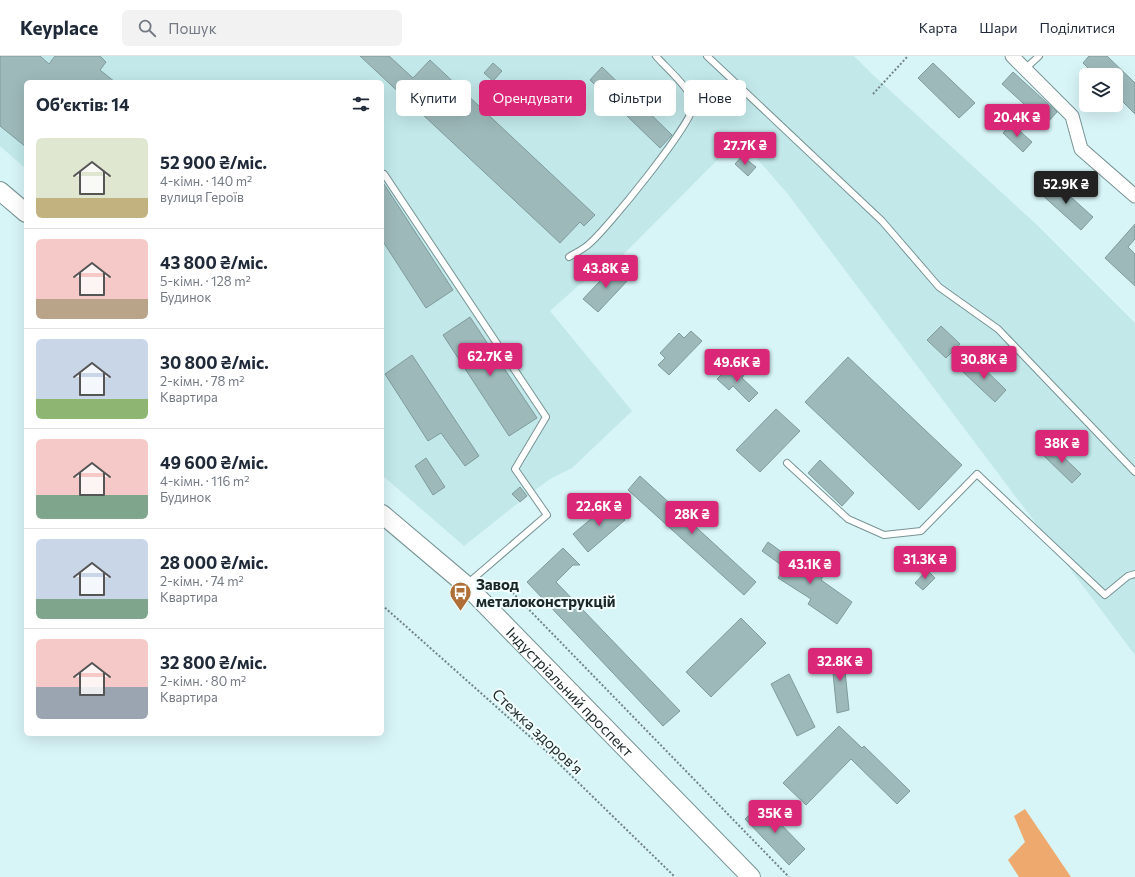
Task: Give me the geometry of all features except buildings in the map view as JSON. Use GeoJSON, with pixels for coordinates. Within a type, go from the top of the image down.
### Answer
{"type":"FeatureCollection","features":[{"type":"Feature","properties":{"kind":"street"},"geometry":{"type":"LineString","coordinates":[[1012,56],[1026,68],[1072,116],[1081,149],[1135,196]]}},
{"type":"Feature","properties":{"kind":"street"},"geometry":{"type":"LineString","coordinates":[[0,191],[24,211]]}},
{"type":"Feature","properties":{"kind":"street","name":"Індустріальний проспект"},"geometry":{"type":"LineString","coordinates":[[384,516],[466,585],[751,877]]}},
{"type":"Feature","properties":{"kind":"lane"},"geometry":{"type":"LineString","coordinates":[[569,257],[589,244],[612,218],[676,141],[691,117],[694,105],[689,92],[656,56]]}},
{"type":"Feature","properties":{"kind":"lane"},"geometry":{"type":"LineString","coordinates":[[707,56],[882,221],[939,287],[998,329],[1135,472]]}},
{"type":"Feature","properties":{"kind":"lane"},"geometry":{"type":"LineString","coordinates":[[1026,68],[1039,56]]}},
{"type":"Feature","properties":{"kind":"lane"},"geometry":{"type":"LineString","coordinates":[[384,174],[546,417],[515,469],[547,515],[466,585]]}},
{"type":"Feature","properties":{"kind":"lane"},"geometry":{"type":"LineString","coordinates":[[787,463],[848,519],[884,535],[921,531],[977,474],[1105,595],[1128,576],[1135,574]]}},
{"type":"Feature","properties":{"kind":"path"},"geometry":{"type":"LineString","coordinates":[[873,94],[908,56]]}},
{"type":"Feature","properties":{"kind":"path"},"geometry":{"type":"LineString","coordinates":[[507,587],[788,877]]}},
{"type":"Feature","properties":{"kind":"path","name":"Стежка здоров'я"},"geometry":{"type":"LineString","coordinates":[[384,607],[546,751],[675,877]]}},
{"type":"Feature","properties":{"kind":"shaded area"},"geometry":{"type":"Polygon","coordinates":[[[0,56],[854,56],[1036,224],[1135,323],[1135,655],[787,193],[739,138],[612,266],[579,285],[550,311],[632,411],[572,468],[550,479],[464,546],[384,477],[384,80],[24,80],[24,167],[0,146],[0,56]]]}},
{"type":"Feature","properties":{"kind":"shaded area"},"geometry":{"type":"Polygon","coordinates":[[[1025,809],[1071,877],[1019,877],[1008,860],[1025,842],[1014,816],[1025,809]]]}},
{"type":"Feature","properties":{"kind":"place","name":"Завод металоконструкцій"},"geometry":{"type":"Point","coordinates":[460,612]}}]}
